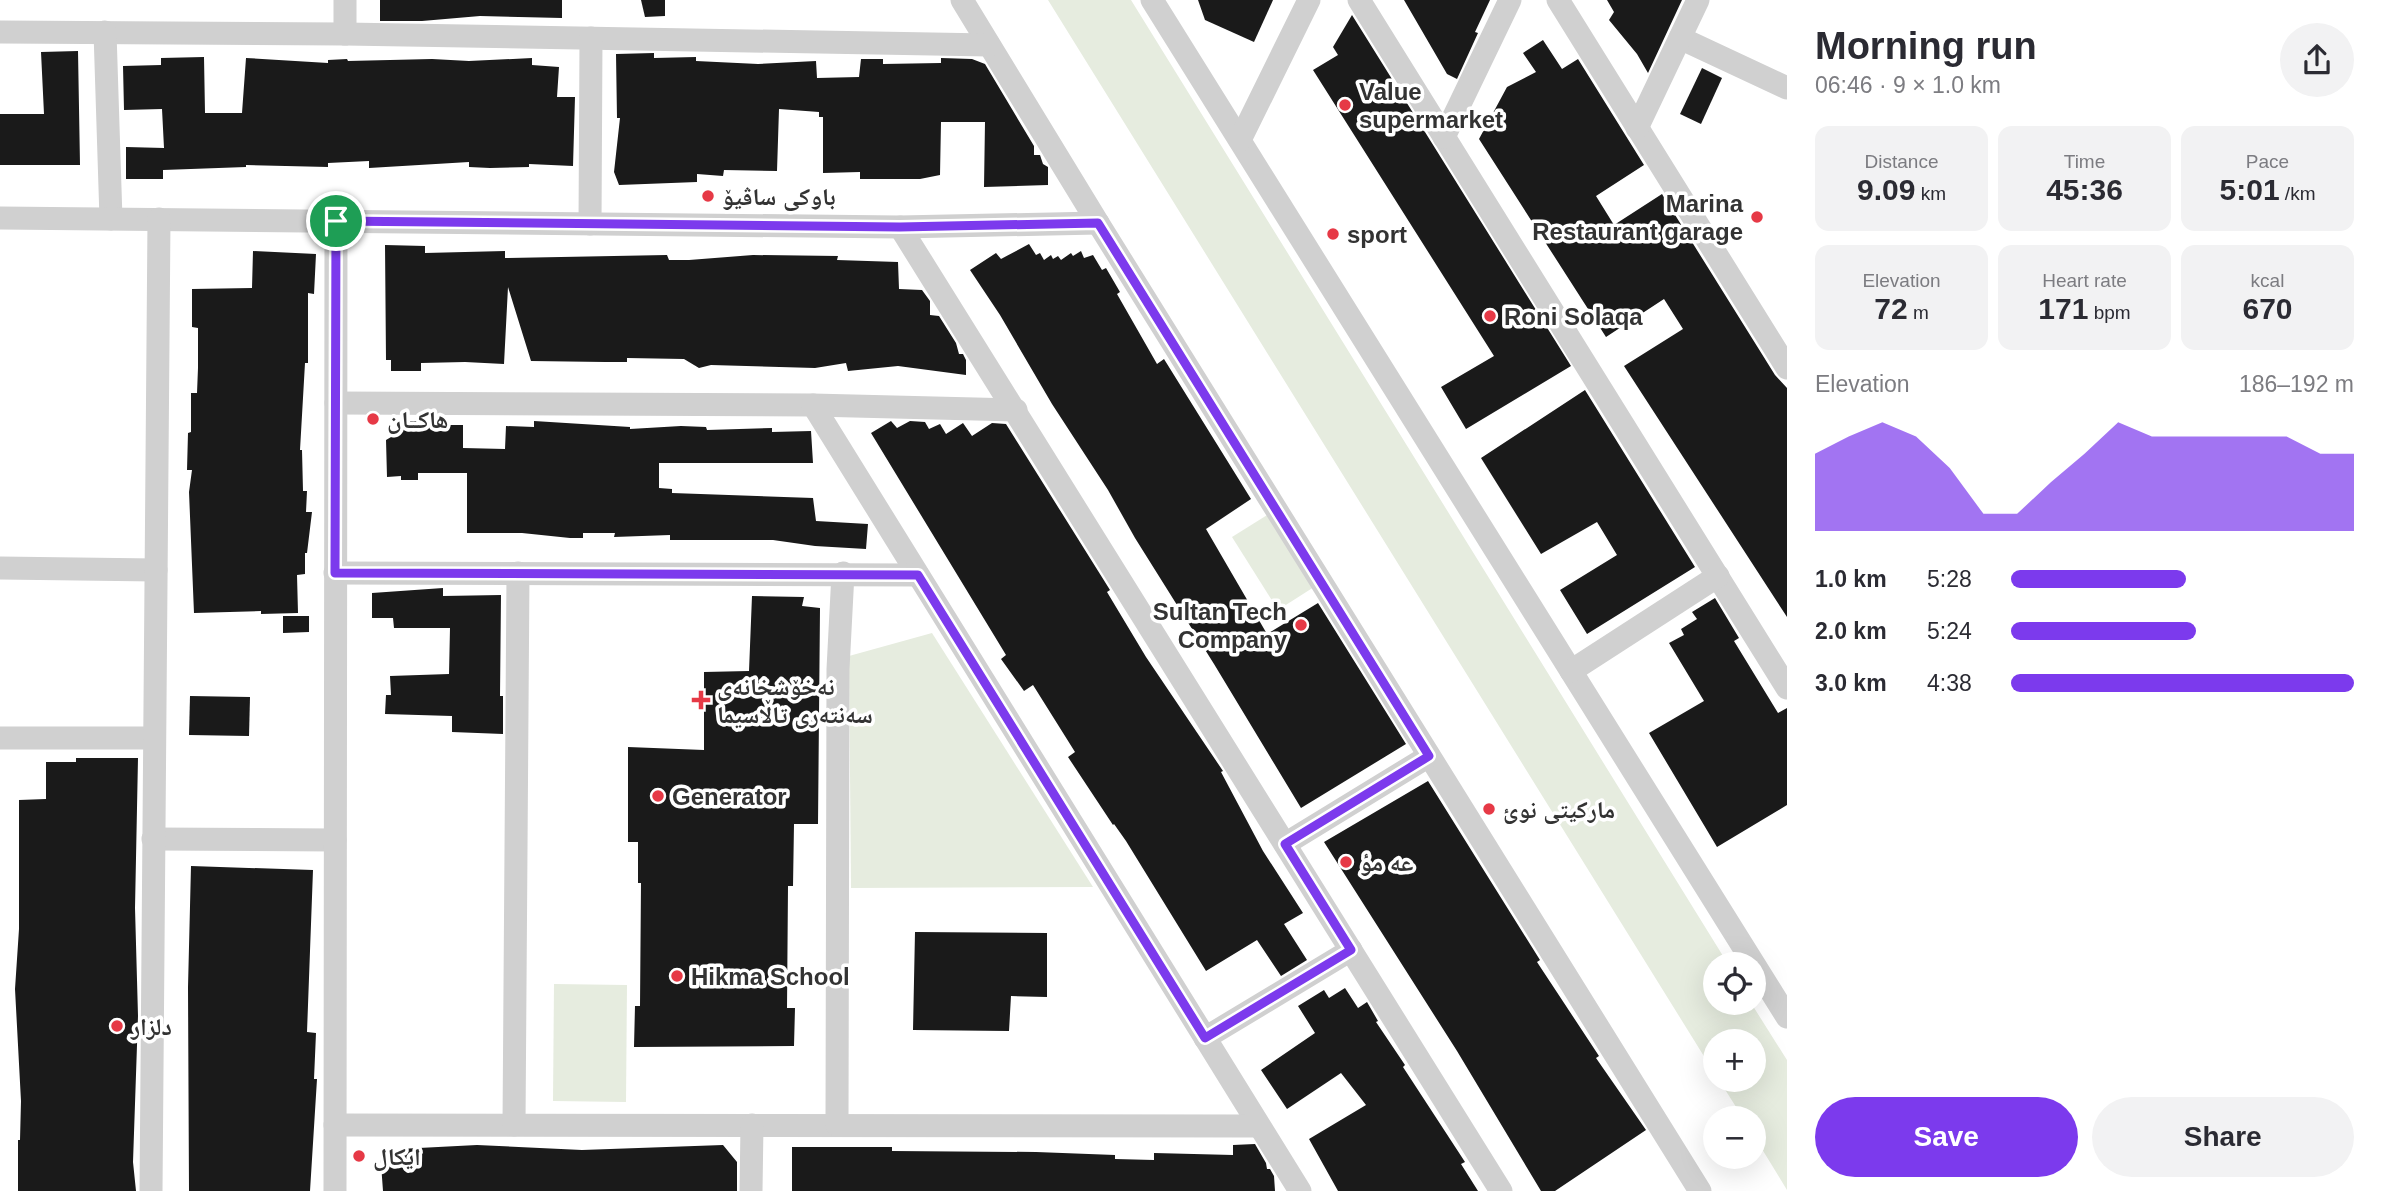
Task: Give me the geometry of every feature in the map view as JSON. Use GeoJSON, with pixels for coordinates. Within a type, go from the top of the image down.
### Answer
{"type":"FeatureCollection","features":[{"type":"Feature","properties":{"kind":"street"},"geometry":{"type":"LineString","coordinates":[[345,0],[345,34]]}},
{"type":"Feature","properties":{"kind":"street"},"geometry":{"type":"LineString","coordinates":[[962,0],[1700,1191]]}},
{"type":"Feature","properties":{"kind":"street"},"geometry":{"type":"LineString","coordinates":[[1152,0],[1787,1017]]}},
{"type":"Feature","properties":{"kind":"street"},"geometry":{"type":"LineString","coordinates":[[1240,140],[1309,0]]}},
{"type":"Feature","properties":{"kind":"street"},"geometry":{"type":"LineString","coordinates":[[1359,0],[1785,681]]}},
{"type":"Feature","properties":{"kind":"street"},"geometry":{"type":"LineString","coordinates":[[1444,137],[1510,0]]}},
{"type":"Feature","properties":{"kind":"street"},"geometry":{"type":"LineString","coordinates":[[1558,0],[1787,368]]}},
{"type":"Feature","properties":{"kind":"street"},"geometry":{"type":"LineString","coordinates":[[1637,128],[1698,0]]}},
{"type":"Feature","properties":{"kind":"street"},"geometry":{"type":"LineString","coordinates":[[0,32],[345,34],[989,45]]}},
{"type":"Feature","properties":{"kind":"street"},"geometry":{"type":"LineString","coordinates":[[105,32],[111,219]]}},
{"type":"Feature","properties":{"kind":"street"},"geometry":{"type":"LineString","coordinates":[[590,224],[591,38]]}},
{"type":"Feature","properties":{"kind":"street"},"geometry":{"type":"LineString","coordinates":[[1680,38],[1787,88]]}},
{"type":"Feature","properties":{"kind":"street"},"geometry":{"type":"LineString","coordinates":[[0,218],[900,227],[1098,223]]}},
{"type":"Feature","properties":{"kind":"street"},"geometry":{"type":"LineString","coordinates":[[150,1191],[159,219]]}},
{"type":"Feature","properties":{"kind":"street"},"geometry":{"type":"LineString","coordinates":[[335,1191],[336,221]]}},
{"type":"Feature","properties":{"kind":"street"},"geometry":{"type":"LineString","coordinates":[[900,227],[1501,1191]]}},
{"type":"Feature","properties":{"kind":"street"},"geometry":{"type":"LineString","coordinates":[[336,403],[813,405],[1016,410]]}},
{"type":"Feature","properties":{"kind":"street"},"geometry":{"type":"LineString","coordinates":[[813,405],[1300,1191]]}},
{"type":"Feature","properties":{"kind":"street"},"geometry":{"type":"LineString","coordinates":[[0,568],[156,570]]}},
{"type":"Feature","properties":{"kind":"street"},"geometry":{"type":"LineString","coordinates":[[335,573],[918,575]]}},
{"type":"Feature","properties":{"kind":"street"},"geometry":{"type":"LineString","coordinates":[[514,1125],[518,573]]}},
{"type":"Feature","properties":{"kind":"street"},"geometry":{"type":"LineString","coordinates":[[837,1125],[838,669],[843,573]]}},
{"type":"Feature","properties":{"kind":"street"},"geometry":{"type":"LineString","coordinates":[[1571,671],[1718,576]]}},
{"type":"Feature","properties":{"kind":"street"},"geometry":{"type":"LineString","coordinates":[[0,738],[154,738]]}},
{"type":"Feature","properties":{"kind":"street"},"geometry":{"type":"LineString","coordinates":[[1285,844],[1429,756]]}},
{"type":"Feature","properties":{"kind":"street"},"geometry":{"type":"LineString","coordinates":[[153,839],[335,840]]}},
{"type":"Feature","properties":{"kind":"street"},"geometry":{"type":"LineString","coordinates":[[1205,1038],[1351,950]]}},
{"type":"Feature","properties":{"kind":"street"},"geometry":{"type":"LineString","coordinates":[[335,1125],[1259,1126]]}},
{"type":"Feature","properties":{"kind":"street"},"geometry":{"type":"LineString","coordinates":[[751,1191],[752,1125]]}},
{"type":"Feature","properties":{"kind":"shaded area"},"geometry":{"type":"Polygon","coordinates":[[[1048,0],[1131,0],[1721,952],[1703,952],[1703,1015],[1759,1015],[1787,1060],[1787,1190],[1766,1156],[1766,1106],[1735,1106],[1727,1092],[1766,1092],[1766,1029],[1703,1029],[1703,1055],[1048,0]]]}},
{"type":"Feature","properties":{"kind":"shaded area"},"geometry":{"type":"Polygon","coordinates":[[[1280,507],[1325,580],[1278,610],[1232,537],[1280,507]]]}},
{"type":"Feature","properties":{"kind":"shaded area"},"geometry":{"type":"Polygon","coordinates":[[[932,633],[1093,887],[851,888],[849,656],[932,633]]]}},
{"type":"Feature","properties":{"kind":"shaded area"},"geometry":{"type":"Polygon","coordinates":[[[554,984],[627,985],[626,1102],[553,1101],[554,984]]]}},
{"type":"Feature","properties":{"kind":"building"},"geometry":{"type":"Polygon","coordinates":[[[380,0],[562,0],[562,18],[480,16],[380,21],[380,0]]]}},
{"type":"Feature","properties":{"kind":"building"},"geometry":{"type":"Polygon","coordinates":[[[641,0],[665,0],[665,16],[645,17],[641,0]]]}},
{"type":"Feature","properties":{"kind":"building"},"geometry":{"type":"Polygon","coordinates":[[[1198,0],[1273,0],[1254,42],[1205,20],[1198,0]]]}},
{"type":"Feature","properties":{"kind":"building"},"geometry":{"type":"Polygon","coordinates":[[[1404,0],[1490,0],[1457,79],[1447,74],[1404,0]]]}},
{"type":"Feature","properties":{"kind":"building"},"geometry":{"type":"Polygon","coordinates":[[[1607,0],[1682,0],[1648,73],[1637,54],[1609,20],[1614,12],[1607,0]]]}},
{"type":"Feature","properties":{"kind":"building"},"geometry":{"type":"Polygon","coordinates":[[[1352,15],[1571,366],[1466,429],[1441,387],[1494,356],[1313,70],[1338,55],[1333,47],[1352,15]]]}},
{"type":"Feature","properties":{"kind":"building"},"geometry":{"type":"Polygon","coordinates":[[[1543,40],[1562,69],[1578,59],[1644,165],[1596,196],[1614,225],[1662,194],[1775,375],[1787,388],[1787,617],[1624,366],[1683,329],[1664,299],[1606,337],[1479,139],[1507,87],[1536,72],[1523,53],[1543,40]]]}},
{"type":"Feature","properties":{"kind":"building"},"geometry":{"type":"Polygon","coordinates":[[[78,51],[80,165],[0,165],[0,114],[44,114],[41,52],[78,51]]]}},
{"type":"Feature","properties":{"kind":"building"},"geometry":{"type":"Polygon","coordinates":[[[654,53],[654,58],[696,57],[696,61],[758,64],[816,61],[817,78],[859,77],[861,59],[883,59],[883,64],[941,63],[941,58],[972,59],[985,64],[1034,146],[1034,155],[1040,155],[1043,164],[1048,167],[1048,185],[984,187],[985,122],[941,122],[940,175],[920,179],[860,179],[860,172],[823,173],[823,117],[819,117],[819,112],[779,109],[777,171],[724,170],[723,176],[697,174],[697,182],[619,185],[614,172],[620,118],[617,118],[616,54],[654,53]]]}},
{"type":"Feature","properties":{"kind":"building"},"geometry":{"type":"Polygon","coordinates":[[[204,57],[205,113],[242,113],[246,58],[328,63],[328,60],[347,59],[469,61],[532,58],[532,65],[559,67],[557,97],[575,97],[573,166],[529,164],[529,167],[490,168],[469,167],[469,162],[369,168],[369,161],[328,163],[328,167],[246,165],[163,170],[163,179],[126,179],[126,147],[164,148],[162,109],[124,110],[123,66],[161,65],[161,58],[204,57]]]}},
{"type":"Feature","properties":{"kind":"building"},"geometry":{"type":"Polygon","coordinates":[[[1702,68],[1722,78],[1701,124],[1680,114],[1702,68]]]}},
{"type":"Feature","properties":{"kind":"building"},"geometry":{"type":"Polygon","coordinates":[[[1029,244],[1036,255],[1040,253],[1044,260],[1051,255],[1053,259],[1058,256],[1061,260],[1071,253],[1073,256],[1081,251],[1084,258],[1093,255],[1102,270],[1106,268],[1120,292],[1117,294],[1157,364],[1164,359],[1251,499],[1206,529],[1267,634],[1318,603],[1406,744],[1301,808],[1108,490],[970,270],[996,253],[1001,259],[1029,244]]]}},
{"type":"Feature","properties":{"kind":"building"},"geometry":{"type":"Polygon","coordinates":[[[385,245],[425,246],[425,253],[505,251],[505,258],[667,255],[669,260],[689,260],[753,255],[838,256],[837,260],[898,262],[899,289],[922,290],[930,301],[930,315],[939,316],[956,343],[959,354],[963,354],[966,360],[966,375],[898,366],[848,371],[846,363],[815,368],[711,365],[699,368],[684,359],[627,358],[627,362],[531,361],[508,287],[504,364],[421,363],[421,371],[391,371],[391,360],[386,360],[385,245]]]}},
{"type":"Feature","properties":{"kind":"building"},"geometry":{"type":"Polygon","coordinates":[[[253,251],[316,254],[314,294],[308,293],[308,363],[305,363],[300,450],[303,491],[307,491],[306,512],[312,512],[305,553],[305,574],[297,575],[298,613],[194,613],[189,492],[192,470],[187,470],[191,393],[197,393],[198,368],[198,328],[192,327],[192,289],[252,288],[253,251]]]}},
{"type":"Feature","properties":{"kind":"building"},"geometry":{"type":"Polygon","coordinates":[[[1585,390],[1695,567],[1587,634],[1560,590],[1617,555],[1597,522],[1541,554],[1481,458],[1585,390]]]}},
{"type":"Feature","properties":{"kind":"building"},"geometry":{"type":"Polygon","coordinates":[[[420,421],[420,425],[463,425],[463,448],[505,449],[506,426],[534,427],[534,421],[630,429],[681,426],[706,427],[707,430],[772,428],[772,432],[811,431],[813,463],[659,463],[659,488],[672,489],[672,493],[813,498],[816,521],[868,524],[866,549],[773,540],[670,540],[670,535],[614,537],[615,533],[583,533],[583,538],[570,538],[522,533],[467,533],[467,473],[418,473],[418,480],[401,480],[401,476],[387,477],[386,440],[398,433],[397,422],[420,421]]]}},
{"type":"Feature","properties":{"kind":"building"},"geometry":{"type":"Polygon","coordinates":[[[891,421],[897,428],[910,421],[925,422],[929,429],[940,424],[946,434],[963,423],[972,436],[992,423],[1006,424],[1110,590],[1107,592],[1146,657],[1223,771],[1221,772],[1263,851],[1303,913],[1284,924],[1307,960],[1281,976],[1257,940],[1206,971],[1126,841],[1068,757],[1075,752],[1033,685],[1024,691],[1001,659],[1006,655],[871,433],[891,421]]]}},
{"type":"Feature","properties":{"kind":"building"},"geometry":{"type":"Polygon","coordinates":[[[443,588],[443,596],[501,595],[500,696],[503,696],[503,734],[452,732],[452,716],[385,714],[386,695],[391,695],[390,676],[449,674],[450,628],[394,628],[393,618],[372,618],[372,593],[443,588]]]}},
{"type":"Feature","properties":{"kind":"building"},"geometry":{"type":"Polygon","coordinates":[[[752,596],[804,597],[802,606],[820,608],[818,824],[794,824],[793,886],[788,886],[787,1008],[795,1008],[794,1046],[634,1047],[635,1006],[640,1006],[641,883],[638,883],[638,842],[628,842],[628,747],[704,750],[704,672],[749,671],[752,596]]]}},
{"type":"Feature","properties":{"kind":"building"},"geometry":{"type":"Polygon","coordinates":[[[1715,598],[1739,638],[1734,641],[1778,713],[1787,708],[1787,805],[1717,847],[1649,733],[1704,701],[1669,643],[1684,635],[1681,629],[1697,619],[1692,612],[1715,598]]]}},
{"type":"Feature","properties":{"kind":"building"},"geometry":{"type":"Polygon","coordinates":[[[283,616],[309,616],[309,632],[283,633],[283,616]]]}},
{"type":"Feature","properties":{"kind":"building"},"geometry":{"type":"Polygon","coordinates":[[[190,696],[250,697],[249,736],[189,735],[190,696]]]}},
{"type":"Feature","properties":{"kind":"building"},"geometry":{"type":"Polygon","coordinates":[[[76,758],[138,758],[135,908],[138,1016],[133,1162],[136,1191],[18,1191],[21,1101],[15,989],[19,929],[19,800],[46,799],[46,762],[76,762],[76,758]]]}},
{"type":"Feature","properties":{"kind":"building"},"geometry":{"type":"Polygon","coordinates":[[[1428,781],[1540,960],[1537,962],[1599,1056],[1596,1058],[1646,1130],[1555,1191],[1541,1191],[1457,1051],[1324,842],[1428,781]]]}},
{"type":"Feature","properties":{"kind":"building"},"geometry":{"type":"Polygon","coordinates":[[[191,866],[313,870],[307,1032],[316,1033],[314,1079],[317,1079],[310,1191],[189,1191],[188,987],[191,866]]]}},
{"type":"Feature","properties":{"kind":"building"},"geometry":{"type":"Polygon","coordinates":[[[915,932],[1047,933],[1047,997],[1011,996],[1009,1031],[913,1030],[915,932]]]}},
{"type":"Feature","properties":{"kind":"building"},"geometry":{"type":"Polygon","coordinates":[[[1345,988],[1358,1008],[1367,1002],[1378,1021],[1376,1022],[1405,1065],[1403,1067],[1465,1162],[1461,1164],[1478,1191],[1338,1191],[1309,1139],[1366,1105],[1341,1073],[1287,1109],[1261,1070],[1315,1033],[1298,1006],[1324,990],[1329,998],[1345,988]]]}},
{"type":"Feature","properties":{"kind":"building"},"geometry":{"type":"Polygon","coordinates":[[[1255,1144],[1267,1169],[1270,1169],[1274,1176],[1275,1191],[792,1191],[792,1147],[1036,1152],[1115,1155],[1115,1159],[1154,1160],[1154,1153],[1233,1155],[1233,1145],[1255,1144]]]}},
{"type":"Feature","properties":{"kind":"building"},"geometry":{"type":"Polygon","coordinates":[[[477,1145],[582,1150],[723,1145],[737,1162],[737,1191],[383,1191],[380,1150],[477,1145]]]}},
{"type":"Feature","properties":{"kind":"place","name":"Value supermarket"},"geometry":{"type":"Point","coordinates":[1345,105]}},
{"type":"Feature","properties":{"kind":"place","name":"باوکی ساڤیۆ"},"geometry":{"type":"Point","coordinates":[708,196]}},
{"type":"Feature","properties":{"kind":"place","name":"Marina Restaurant garage"},"geometry":{"type":"Point","coordinates":[1757,217]}},
{"type":"Feature","properties":{"kind":"place","name":"sport"},"geometry":{"type":"Point","coordinates":[1333,234]}},
{"type":"Feature","properties":{"kind":"place","name":"Roni Solaqa"},"geometry":{"type":"Point","coordinates":[1490,316]}},
{"type":"Feature","properties":{"kind":"place","name":"هاكــان"},"geometry":{"type":"Point","coordinates":[373,419]}},
{"type":"Feature","properties":{"kind":"place","name":"Sultan Tech Company"},"geometry":{"type":"Point","coordinates":[1301,625]}},
{"type":"Feature","properties":{"kind":"place","name":"نەخۆشخانەی سەنتەری تاڵاسیما"},"geometry":{"type":"Point","coordinates":[701,700]}},
{"type":"Feature","properties":{"kind":"place","name":"Generator"},"geometry":{"type":"Point","coordinates":[658,796]}},
{"type":"Feature","properties":{"kind":"place","name":"مارکیتی نوئ"},"geometry":{"type":"Point","coordinates":[1489,809]}},
{"type":"Feature","properties":{"kind":"place","name":"عه مؤ"},"geometry":{"type":"Point","coordinates":[1346,862]}},
{"type":"Feature","properties":{"kind":"place","name":"Hikma School"},"geometry":{"type":"Point","coordinates":[677,976]}},
{"type":"Feature","properties":{"kind":"place","name":"دلزار"},"geometry":{"type":"Point","coordinates":[117,1026]}},
{"type":"Feature","properties":{"kind":"place","name":"ايكال"},"geometry":{"type":"Point","coordinates":[359,1156]}},
{"type":"Feature","properties":{"kind":"route"},"geometry":{"type":"LineString","coordinates":[[336,221],[900,227],[1098,223],[1429,756],[1285,844],[1351,950],[1205,1038],[918,575],[335,573],[336,221]]}}]}
